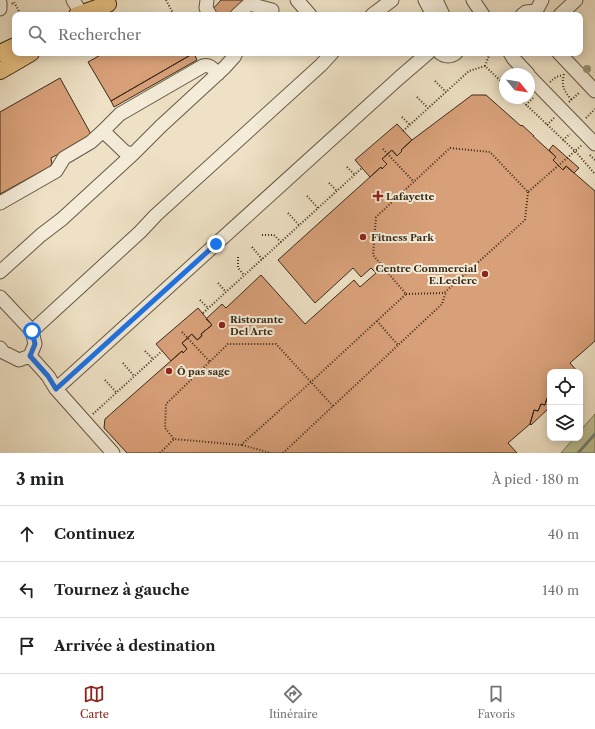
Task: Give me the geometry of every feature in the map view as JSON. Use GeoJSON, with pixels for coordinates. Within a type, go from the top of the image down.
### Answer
{"type":"FeatureCollection","features":[{"type":"Feature","properties":{"kind":"main road"},"geometry":{"type":"LineString","coordinates":[[0,53],[12,47]]}},
{"type":"Feature","properties":{"kind":"main road"},"geometry":{"type":"LineString","coordinates":[[0,71],[26,56]]}},
{"type":"Feature","properties":{"kind":"street"},"geometry":{"type":"LineString","coordinates":[[199,0],[198,4],[202,12]]}},
{"type":"Feature","properties":{"kind":"street"},"geometry":{"type":"LineString","coordinates":[[207,0],[206,8],[208,12]]}},
{"type":"Feature","properties":{"kind":"street"},"geometry":{"type":"LineString","coordinates":[[297,0],[307,12]]}},
{"type":"Feature","properties":{"kind":"street"},"geometry":{"type":"LineString","coordinates":[[376,12],[392,0]]}},
{"type":"Feature","properties":{"kind":"street"},"geometry":{"type":"LineString","coordinates":[[473,0],[481,12]]}},
{"type":"Feature","properties":{"kind":"street"},"geometry":{"type":"LineString","coordinates":[[563,12],[576,0]]}},
{"type":"Feature","properties":{"kind":"street"},"geometry":{"type":"LineString","coordinates":[[0,3],[0,9]]}},
{"type":"Feature","properties":{"kind":"street"},"geometry":{"type":"LineString","coordinates":[[241,12],[250,4],[272,10]]}},
{"type":"Feature","properties":{"kind":"street"},"geometry":{"type":"LineString","coordinates":[[427,4],[439,12]]}},
{"type":"Feature","properties":{"kind":"street"},"geometry":{"type":"LineString","coordinates":[[526,12],[537,9]]}},
{"type":"Feature","properties":{"kind":"street"},"geometry":{"type":"LineString","coordinates":[[0,272],[41,235],[62,219],[133,154],[160,126],[218,74],[234,56]]}},
{"type":"Feature","properties":{"kind":"street"},"geometry":{"type":"LineString","coordinates":[[32,331],[329,56]]}},
{"type":"Feature","properties":{"kind":"street"},"geometry":{"type":"LineString","coordinates":[[56,389],[424,56]]}},
{"type":"Feature","properties":{"kind":"street"},"geometry":{"type":"LineString","coordinates":[[512,56],[522,68]]}},
{"type":"Feature","properties":{"kind":"street"},"geometry":{"type":"LineString","coordinates":[[562,56],[595,92]]}},
{"type":"Feature","properties":{"kind":"street"},"geometry":{"type":"LineString","coordinates":[[0,203],[56,171],[64,158],[91,142],[120,114],[202,66],[207,65],[211,67],[218,74]]}},
{"type":"Feature","properties":{"kind":"street"},"geometry":{"type":"LineString","coordinates":[[535,83],[595,144]]}},
{"type":"Feature","properties":{"kind":"street"},"geometry":{"type":"LineString","coordinates":[[104,131],[125,152],[133,154]]}},
{"type":"Feature","properties":{"kind":"street"},"geometry":{"type":"LineString","coordinates":[[0,297],[32,331],[35,344],[30,356],[19,360],[3,352],[0,348]]}},
{"type":"Feature","properties":{"kind":"street"},"geometry":{"type":"LineString","coordinates":[[30,356],[48,376],[56,389],[107,450]]}},
{"type":"Feature","properties":{"kind":"path"},"geometry":{"type":"LineString","coordinates":[[166,0],[172,12]]}},
{"type":"Feature","properties":{"kind":"path"},"geometry":{"type":"LineString","coordinates":[[485,66],[489,56]]}},
{"type":"Feature","properties":{"kind":"path"},"geometry":{"type":"LineString","coordinates":[[485,66],[499,79]]}},
{"type":"Feature","properties":{"kind":"path"},"geometry":{"type":"LineString","coordinates":[[403,131],[469,71],[485,66]]}},
{"type":"Feature","properties":{"kind":"path"},"geometry":{"type":"LineString","coordinates":[[571,66],[563,75],[562,81],[563,88],[572,100]]}},
{"type":"Feature","properties":{"kind":"path"},"geometry":{"type":"LineString","coordinates":[[435,81],[446,92]]}},
{"type":"Feature","properties":{"kind":"path"},"geometry":{"type":"LineString","coordinates":[[417,97],[428,108]]}},
{"type":"Feature","properties":{"kind":"path"},"geometry":{"type":"LineString","coordinates":[[525,104],[575,151],[595,174]]}},
{"type":"Feature","properties":{"kind":"path"},"geometry":{"type":"LineString","coordinates":[[402,116],[410,125]]}},
{"type":"Feature","properties":{"kind":"path"},"geometry":{"type":"LineString","coordinates":[[406,294],[373,255],[376,217],[450,148],[490,152],[528,192]]}},
{"type":"Feature","properties":{"kind":"path"},"geometry":{"type":"LineString","coordinates":[[383,149],[414,182]]}},
{"type":"Feature","properties":{"kind":"path"},"geometry":{"type":"LineString","coordinates":[[241,445],[406,294],[444,294],[524,220],[528,192],[575,151]]}},
{"type":"Feature","properties":{"kind":"path"},"geometry":{"type":"LineString","coordinates":[[347,167],[355,175]]}},
{"type":"Feature","properties":{"kind":"path"},"geometry":{"type":"LineString","coordinates":[[203,313],[362,168]]}},
{"type":"Feature","properties":{"kind":"path"},"geometry":{"type":"LineString","coordinates":[[329,183],[337,191]]}},
{"type":"Feature","properties":{"kind":"path"},"geometry":{"type":"LineString","coordinates":[[307,196],[318,208]]}},
{"type":"Feature","properties":{"kind":"path"},"geometry":{"type":"LineString","coordinates":[[288,213],[299,225]]}},
{"type":"Feature","properties":{"kind":"path"},"geometry":{"type":"LineString","coordinates":[[262,235],[274,235],[281,242]]}},
{"type":"Feature","properties":{"kind":"path"},"geometry":{"type":"LineString","coordinates":[[252,247],[262,259]]}},
{"type":"Feature","properties":{"kind":"path"},"geometry":{"type":"LineString","coordinates":[[238,256],[238,268],[244,275]]}},
{"type":"Feature","properties":{"kind":"path"},"geometry":{"type":"LineString","coordinates":[[218,283],[226,292]]}},
{"type":"Feature","properties":{"kind":"path"},"geometry":{"type":"LineString","coordinates":[[283,453],[442,304],[446,292]]}},
{"type":"Feature","properties":{"kind":"path"},"geometry":{"type":"LineString","coordinates":[[200,300],[208,308]]}},
{"type":"Feature","properties":{"kind":"path"},"geometry":{"type":"LineString","coordinates":[[377,321],[398,345]]}},
{"type":"Feature","properties":{"kind":"path"},"geometry":{"type":"LineString","coordinates":[[182,332],[210,362]]}},
{"type":"Feature","properties":{"kind":"path"},"geometry":{"type":"LineString","coordinates":[[271,453],[241,445],[174,439],[165,428],[166,404],[228,344],[276,344],[333,406]]}},
{"type":"Feature","properties":{"kind":"path"},"geometry":{"type":"LineString","coordinates":[[145,351],[153,359]]}},
{"type":"Feature","properties":{"kind":"path"},"geometry":{"type":"LineString","coordinates":[[84,421],[162,351]]}},
{"type":"Feature","properties":{"kind":"path"},"geometry":{"type":"LineString","coordinates":[[123,363],[134,376]]}},
{"type":"Feature","properties":{"kind":"path"},"geometry":{"type":"LineString","coordinates":[[105,380],[116,392]]}},
{"type":"Feature","properties":{"kind":"path"},"geometry":{"type":"LineString","coordinates":[[160,453],[174,439]]}},
{"type":"Feature","properties":{"kind":"green space"},"geometry":{"type":"Polygon","coordinates":[[[595,414],[595,453],[561,453],[571,441],[583,441],[583,428],[595,414]]]}},
{"type":"Feature","properties":{"kind":"building"},"geometry":{"type":"Polygon","coordinates":[[[221,0],[250,0],[237,12],[214,12],[212,10],[221,0]]]}},
{"type":"Feature","properties":{"kind":"building"},"geometry":{"type":"Polygon","coordinates":[[[99,56],[189,56],[111,101],[88,62],[99,56]]]}},
{"type":"Feature","properties":{"kind":"building"},"geometry":{"type":"Polygon","coordinates":[[[189,56],[195,56],[197,60],[114,107],[111,101],[189,56]]]}},
{"type":"Feature","properties":{"kind":"building"},"geometry":{"type":"Polygon","coordinates":[[[60,78],[92,136],[51,158],[52,164],[49,167],[0,194],[0,112],[60,78]]]}},
{"type":"Feature","properties":{"kind":"building","name":"Centre Commercial E.Leclerc"},"geometry":{"type":"Polygon","coordinates":[[[472,95],[486,95],[521,126],[522,125],[556,157],[553,160],[563,170],[566,166],[595,191],[595,341],[570,363],[575,369],[547,369],[547,398],[545,405],[541,404],[538,411],[534,410],[530,424],[508,443],[517,453],[127,453],[104,428],[105,419],[182,351],[183,353],[187,349],[182,343],[192,334],[197,340],[202,336],[201,334],[212,325],[206,319],[222,304],[226,308],[261,275],[305,324],[354,280],[360,287],[376,273],[371,268],[361,277],[353,268],[315,303],[278,260],[381,167],[382,169],[387,164],[382,159],[392,150],[397,156],[412,140],[472,95]]]}},
{"type":"Feature","properties":{"kind":"building"},"geometry":{"type":"Polygon","coordinates":[[[397,124],[412,140],[397,156],[392,150],[382,159],[387,164],[382,169],[381,167],[370,177],[355,160],[397,124]]]}},
{"type":"Feature","properties":{"kind":"building"},"geometry":{"type":"Polygon","coordinates":[[[553,145],[579,168],[574,173],[566,166],[563,170],[553,160],[556,157],[549,150],[553,145]]]}},
{"type":"Feature","properties":{"kind":"building"},"geometry":{"type":"Polygon","coordinates":[[[198,308],[212,325],[201,334],[202,336],[197,340],[192,334],[182,343],[187,349],[183,353],[182,351],[171,361],[156,344],[198,308]]]}},
{"type":"Feature","properties":{"kind":"building"},"geometry":{"type":"Polygon","coordinates":[[[547,398],[547,410],[531,425],[534,410],[538,411],[541,404],[545,405],[547,398]]]}},
{"type":"Feature","properties":{"kind":"waterway"},"geometry":{"type":"LineString","coordinates":[[578,453],[595,434]]}},
{"type":"Feature","properties":{"kind":"place","name":"Lafayette"},"geometry":{"type":"Point","coordinates":[378,196]}},
{"type":"Feature","properties":{"kind":"place","name":"Fitness Park"},"geometry":{"type":"Point","coordinates":[363,237]}},
{"type":"Feature","properties":{"kind":"place","name":"Centre Commercial E.Leclerc"},"geometry":{"type":"Point","coordinates":[485,274]}},
{"type":"Feature","properties":{"kind":"place","name":"Ristorante Del Arte"},"geometry":{"type":"Point","coordinates":[222,325]}},
{"type":"Feature","properties":{"kind":"place","name":"Ô pas sage"},"geometry":{"type":"Point","coordinates":[169,371]}},
{"type":"Feature","properties":{"kind":"route"},"geometry":{"type":"LineString","coordinates":[[32,331],[35,344],[30,356],[48,376],[56,389],[216,244]]}}]}
